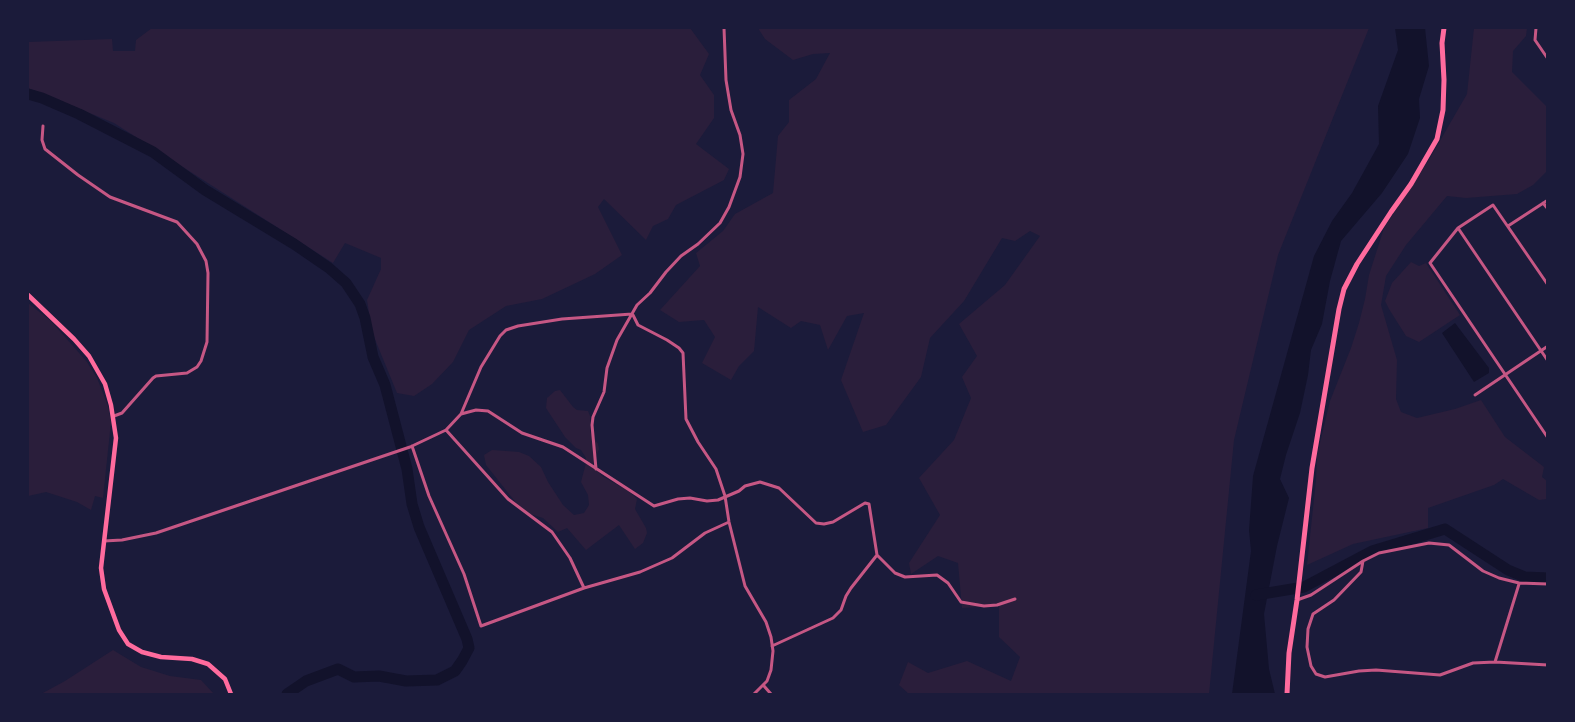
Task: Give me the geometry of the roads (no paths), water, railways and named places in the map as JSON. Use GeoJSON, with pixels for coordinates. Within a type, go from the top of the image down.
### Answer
{"type":"FeatureCollection","features":[{"type":"Feature","properties":{"kind":"main road"},"geometry":{"type":"LineString","coordinates":[[1287,694],[1289,653],[1298,597],[1314,452],[1344,289],[1369,245],[1411,184],[1437,140],[1443,110],[1442,43],[1444,28]]}},
{"type":"Feature","properties":{"kind":"main road"},"geometry":{"type":"LineString","coordinates":[[28,295],[89,356],[105,384],[114,416],[116,438],[114,464],[100,568],[104,589],[119,630],[128,644],[135,649],[152,655],[192,659],[208,664],[225,679],[231,694]]}},
{"type":"Feature","properties":{"kind":"street"},"geometry":{"type":"LineString","coordinates":[[596,470],[592,425],[604,392],[607,368],[615,347],[637,305],[650,293],[666,272],[720,223],[729,207],[740,177],[743,154],[740,135],[731,110],[726,80],[724,28]]}},
{"type":"Feature","properties":{"kind":"street"},"geometry":{"type":"LineString","coordinates":[[1536,28],[1535,40],[1548,59]]}},
{"type":"Feature","properties":{"kind":"street"},"geometry":{"type":"LineString","coordinates":[[43,126],[42,140],[45,149],[110,197],[177,222],[197,244],[206,261],[208,273],[207,342],[201,361],[197,367],[187,373],[156,376],[122,413],[114,416]]}},
{"type":"Feature","properties":{"kind":"street"},"geometry":{"type":"LineString","coordinates":[[1508,226],[1548,200]]}},
{"type":"Feature","properties":{"kind":"street"},"geometry":{"type":"LineString","coordinates":[[1543,203],[1548,209]]}},
{"type":"Feature","properties":{"kind":"street"},"geometry":{"type":"LineString","coordinates":[[1548,285],[1493,205],[1458,228],[1430,263],[1548,438]]}},
{"type":"Feature","properties":{"kind":"street"},"geometry":{"type":"LineString","coordinates":[[1458,228],[1548,361]]}},
{"type":"Feature","properties":{"kind":"street"},"geometry":{"type":"LineString","coordinates":[[104,541],[122,540],[156,533],[411,446],[446,430],[461,414],[481,368],[500,336],[506,330],[518,326],[562,319],[632,314]]}},
{"type":"Feature","properties":{"kind":"street"},"geometry":{"type":"LineString","coordinates":[[632,314],[638,325],[673,344],[683,353],[686,420],[716,469],[725,496],[744,586],[766,622],[772,646],[771,670],[764,686],[754,694]]}},
{"type":"Feature","properties":{"kind":"street"},"geometry":{"type":"LineString","coordinates":[[1475,395],[1548,346]]}},
{"type":"Feature","properties":{"kind":"street"},"geometry":{"type":"LineString","coordinates":[[461,414],[476,410],[488,411],[522,433],[563,447],[654,506],[678,499],[718,500],[740,491],[745,486],[760,482],[779,488],[816,523],[832,522],[865,503],[869,504],[877,555],[895,573],[905,578],[930,575],[941,577],[948,583],[961,602],[984,606],[1015,599]]}},
{"type":"Feature","properties":{"kind":"street"},"geometry":{"type":"LineString","coordinates":[[446,430],[508,499],[552,532],[570,558],[584,588]]}},
{"type":"Feature","properties":{"kind":"street"},"geometry":{"type":"LineString","coordinates":[[411,446],[429,496],[464,574],[481,626],[584,588],[640,572],[672,558],[705,533],[729,522]]}},
{"type":"Feature","properties":{"kind":"street"},"geometry":{"type":"LineString","coordinates":[[1298,597],[1310,595],[1379,553],[1429,543],[1449,545],[1483,571],[1499,578],[1519,584],[1548,584]]}},
{"type":"Feature","properties":{"kind":"street"},"geometry":{"type":"LineString","coordinates":[[772,646],[833,618],[841,610],[851,588],[877,555]]}},
{"type":"Feature","properties":{"kind":"street"},"geometry":{"type":"LineString","coordinates":[[1363,561],[1361,572],[1334,600],[1313,614],[1308,629],[1306,647],[1310,666],[1316,674],[1325,677],[1376,670],[1440,675],[1473,663],[1496,662],[1548,665]]}},
{"type":"Feature","properties":{"kind":"street"},"geometry":{"type":"LineString","coordinates":[[1496,662],[1519,584]]}},
{"type":"Feature","properties":{"kind":"street"},"geometry":{"type":"LineString","coordinates":[[764,686],[772,694]]}},
{"type":"Feature","properties":{"kind":"waterway"},"geometry":{"type":"LineString","coordinates":[[28,94],[79,114],[153,152],[205,190],[294,244],[329,268],[346,283],[360,304],[365,318],[373,357],[385,385],[407,469],[412,504],[419,527],[467,639],[469,648],[455,671],[437,680],[406,681],[379,676],[354,677],[338,669],[306,681],[287,694]]}},
{"type":"Feature","properties":{"kind":"waterway"},"geometry":{"type":"LineString","coordinates":[[1256,595],[1304,587],[1372,551],[1445,529],[1508,570],[1525,577],[1548,578]]}}]}
